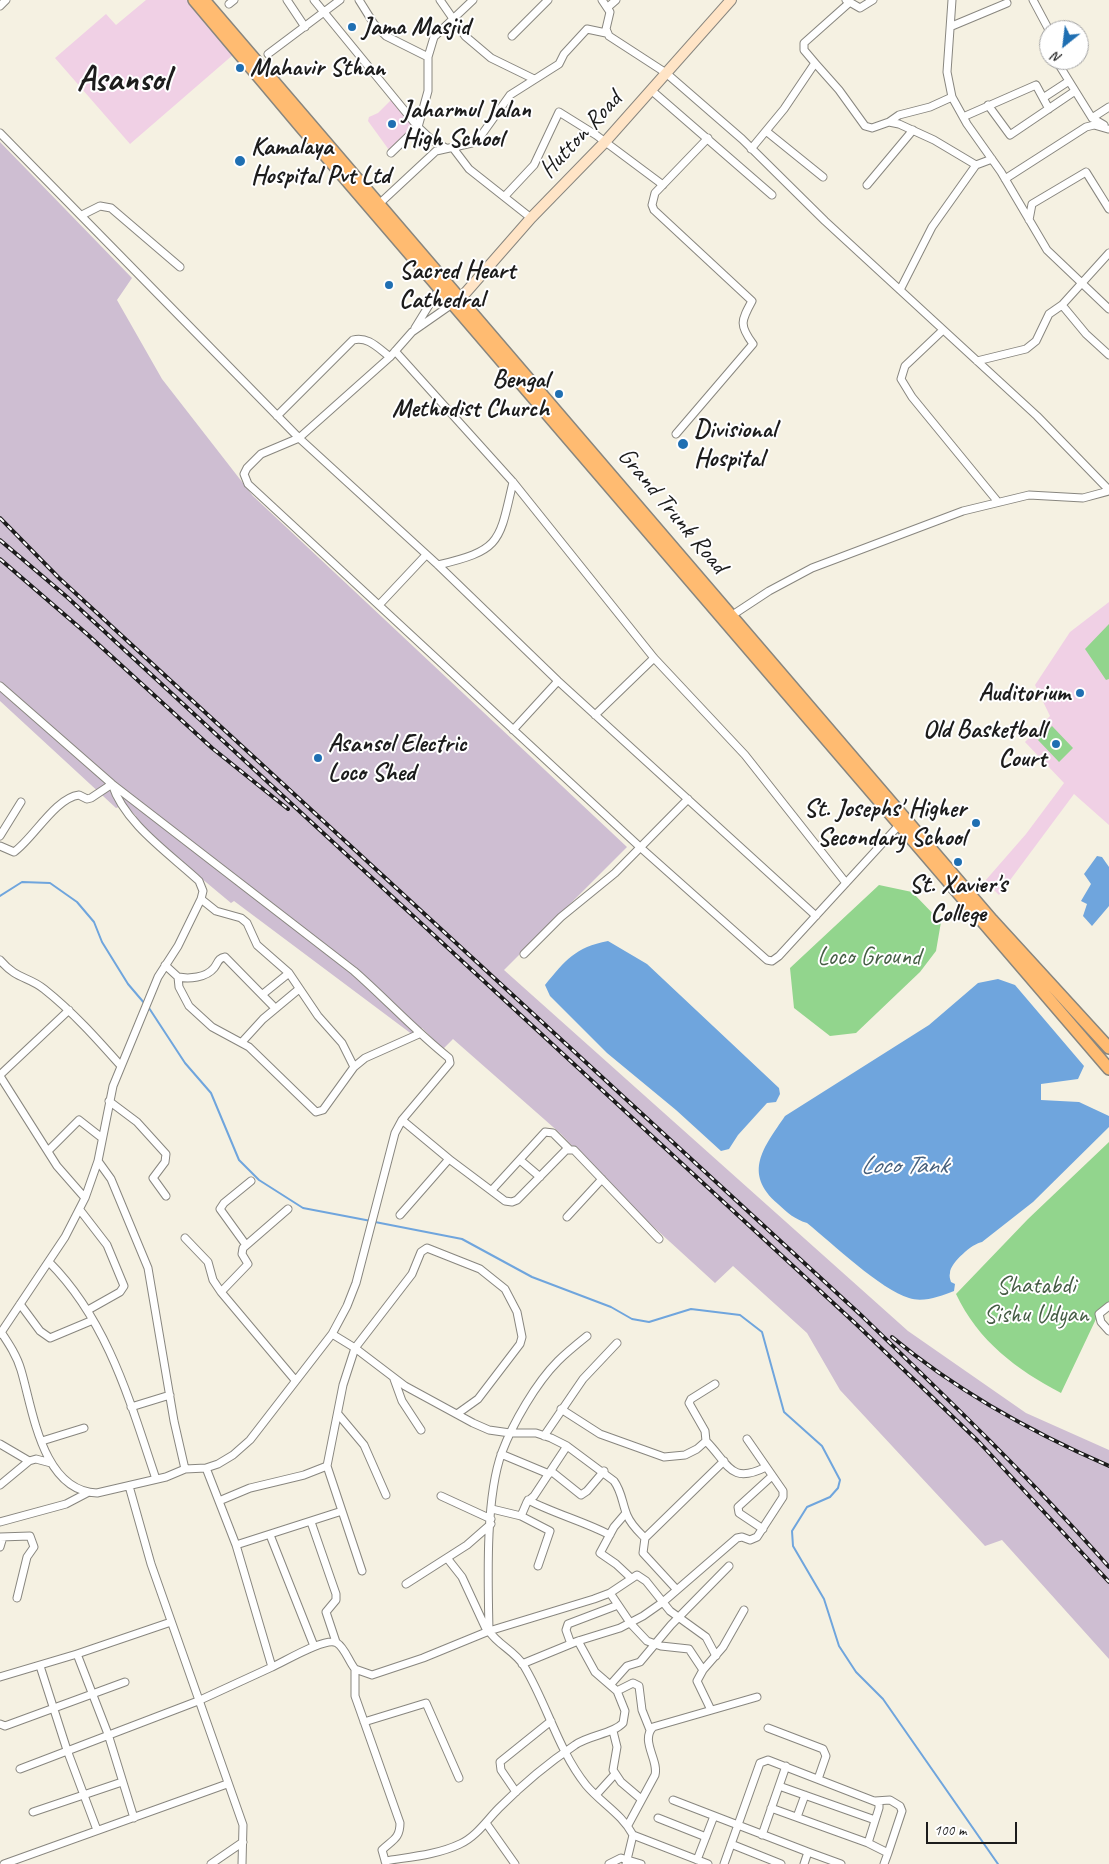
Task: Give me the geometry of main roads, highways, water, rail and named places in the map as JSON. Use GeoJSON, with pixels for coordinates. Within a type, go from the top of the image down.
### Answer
{"type":"FeatureCollection","features":[{"type":"Feature","properties":{"kind":"main road"},"geometry":{"type":"LineString","coordinates":[[194,0],[439,289],[457,301],[902,822],[1109,1068]]}},
{"type":"Feature","properties":{"kind":"main road","name":"Grand Trunk Road"},"geometry":{"type":"LineString","coordinates":[[204,0],[379,204],[457,301],[731,616],[902,822],[1109,1048]]}},
{"type":"Feature","properties":{"kind":"water"},"geometry":{"type":"Polygon","coordinates":[[[1097,856],[1102,857],[1109,867],[1109,906],[1092,926],[1083,916],[1087,904],[1081,901],[1091,884],[1084,874],[1097,856]]]}},
{"type":"Feature","properties":{"kind":"water"},"geometry":{"type":"Polygon","coordinates":[[[608,941],[647,964],[779,1088],[780,1094],[776,1102],[767,1103],[738,1135],[729,1149],[721,1151],[676,1110],[607,1053],[550,996],[545,985],[565,962],[587,947],[608,941]]]}},
{"type":"Feature","properties":{"kind":"water","name":"Loco Tank"},"geometry":{"type":"Polygon","coordinates":[[[998,979],[1015,985],[1084,1066],[1078,1079],[1041,1084],[1041,1100],[1079,1102],[1109,1116],[1109,1127],[1033,1202],[958,1259],[950,1274],[951,1282],[955,1284],[954,1291],[938,1297],[920,1300],[909,1298],[885,1286],[871,1276],[807,1223],[795,1218],[778,1204],[767,1193],[761,1182],[760,1160],[770,1138],[785,1116],[929,1025],[978,983],[998,979]]]}},
{"type":"Feature","properties":{"kind":"waterway"},"geometry":{"type":"LineString","coordinates":[[0,896],[22,882],[50,883],[77,902],[94,922],[102,942],[128,984],[145,1004]]}},
{"type":"Feature","properties":{"kind":"waterway"},"geometry":{"type":"LineString","coordinates":[[149,1008],[185,1063],[211,1093],[239,1160],[259,1180],[303,1208],[371,1221]]}},
{"type":"Feature","properties":{"kind":"waterway"},"geometry":{"type":"LineString","coordinates":[[375,1222],[462,1239],[532,1277],[611,1307],[632,1319],[649,1322],[691,1309],[740,1315],[762,1332],[784,1412],[822,1446],[840,1480],[838,1488],[830,1497],[807,1507],[792,1531],[793,1546],[824,1599],[839,1646],[856,1672],[883,1699],[998,1864]]}},
{"type":"Feature","properties":{"kind":"railway"},"geometry":{"type":"LineString","coordinates":[[0,518],[59,578],[863,1317],[958,1409],[1080,1534],[1109,1567]]}},
{"type":"Feature","properties":{"kind":"railway"},"geometry":{"type":"LineString","coordinates":[[0,540],[67,597],[856,1324],[978,1441],[1109,1582]]}},
{"type":"Feature","properties":{"kind":"railway"},"geometry":{"type":"LineString","coordinates":[[0,559],[87,634],[212,748],[288,809]]}},
{"type":"Feature","properties":{"kind":"railway"},"geometry":{"type":"LineString","coordinates":[[892,1337],[969,1393],[1051,1439],[1109,1466]]}},
{"type":"Feature","properties":{"kind":"place","name":"Jama Masjid"},"geometry":{"type":"Point","coordinates":[352,27]}},
{"type":"Feature","properties":{"kind":"place","name":"Mahavir Sthan"},"geometry":{"type":"Point","coordinates":[240,68]}},
{"type":"Feature","properties":{"kind":"place","name":"Jaharmul Jalan High School"},"geometry":{"type":"Point","coordinates":[392,124]}},
{"type":"Feature","properties":{"kind":"place","name":"Kamalaya Hospital Pvt Ltd"},"geometry":{"type":"Point","coordinates":[240,161]}},
{"type":"Feature","properties":{"kind":"place","name":"Sacred Heart Cathedral"},"geometry":{"type":"Point","coordinates":[389,285]}},
{"type":"Feature","properties":{"kind":"place","name":"Bengal Methodist Church"},"geometry":{"type":"Point","coordinates":[559,394]}},
{"type":"Feature","properties":{"kind":"place","name":"Divisional Hospital"},"geometry":{"type":"Point","coordinates":[683,444]}},
{"type":"Feature","properties":{"kind":"place","name":"Auditorium"},"geometry":{"type":"Point","coordinates":[1080,693]}},
{"type":"Feature","properties":{"kind":"place","name":"Old Basketball Court"},"geometry":{"type":"Point","coordinates":[1056,744]}},
{"type":"Feature","properties":{"kind":"place","name":"Asansol Electric Loco Shed"},"geometry":{"type":"Point","coordinates":[318,758]}},
{"type":"Feature","properties":{"kind":"place","name":"St. Josephs' Higher Secondary School"},"geometry":{"type":"Point","coordinates":[976,823]}},
{"type":"Feature","properties":{"kind":"place","name":"St. Xavier's College"},"geometry":{"type":"Point","coordinates":[958,862]}},
{"type":"Feature","properties":{"kind":"district","name":"Asansol"},"geometry":{"type":"Point","coordinates":[123,81]}},
{"type":"Feature","properties":{"kind":"park label","name":"Loco Ground"},"geometry":{"type":"Point","coordinates":[869,957]}},
{"type":"Feature","properties":{"kind":"park label","name":"Shatabdi Sishu Udyan"},"geometry":{"type":"Point","coordinates":[1036,1300]}}]}
